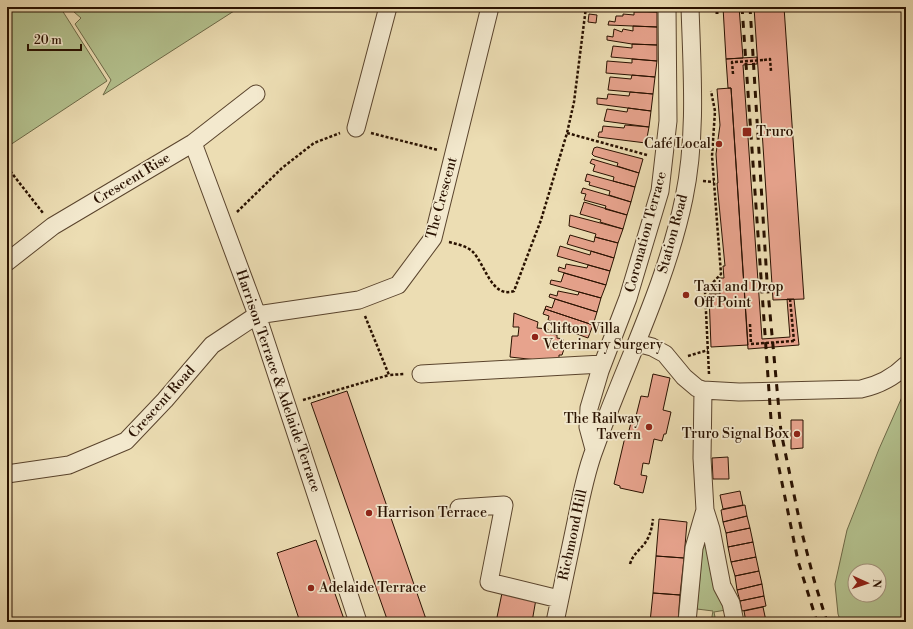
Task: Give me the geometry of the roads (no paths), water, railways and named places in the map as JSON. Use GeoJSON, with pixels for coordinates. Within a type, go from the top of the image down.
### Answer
{"type":"FeatureCollection","features":[{"type":"Feature","properties":{"kind":"street"},"geometry":{"type":"LineString","coordinates":[[356,128],[388,7]]}},
{"type":"Feature","properties":{"kind":"street","name":"The Crescent"},"geometry":{"type":"LineString","coordinates":[[257,315],[359,300],[398,285],[433,238],[490,7]]}},
{"type":"Feature","properties":{"kind":"street","name":"Coronation Terrace"},"geometry":{"type":"LineString","coordinates":[[594,449],[588,420],[589,408],[602,364],[621,319],[641,258],[660,191],[665,160],[668,121],[667,7]]}},
{"type":"Feature","properties":{"kind":"street","name":"Station Road"},"geometry":{"type":"LineString","coordinates":[[594,449],[637,343],[672,246],[687,179],[692,90],[690,7]]}},
{"type":"Feature","properties":{"kind":"street","name":"Crescent Rise"},"geometry":{"type":"LineString","coordinates":[[7,262],[53,226],[193,142],[256,94]]}},
{"type":"Feature","properties":{"kind":"street","name":"Harrison Terrace & Adelaide Terrace"},"geometry":{"type":"LineString","coordinates":[[193,142],[257,315],[358,622]]}},
{"type":"Feature","properties":{"kind":"street","name":"Crescent Road"},"geometry":{"type":"LineString","coordinates":[[7,474],[69,465],[126,441],[212,345],[257,315]]}},
{"type":"Feature","properties":{"kind":"street"},"geometry":{"type":"LineString","coordinates":[[637,343],[652,346],[665,354],[684,377],[697,388],[703,390],[739,392],[861,389],[872,387],[891,378],[906,365]]}},
{"type":"Feature","properties":{"kind":"street"},"geometry":{"type":"LineString","coordinates":[[421,374],[602,364]]}},
{"type":"Feature","properties":{"kind":"street"},"geometry":{"type":"LineString","coordinates":[[703,390],[702,458],[705,510],[711,529],[722,586],[731,603],[735,622]]}},
{"type":"Feature","properties":{"kind":"street","name":"Richmond Hill"},"geometry":{"type":"LineString","coordinates":[[555,622],[582,494],[594,449]]}},
{"type":"Feature","properties":{"kind":"street"},"geometry":{"type":"LineString","coordinates":[[459,508],[504,505],[489,582],[559,599]]}},
{"type":"Feature","properties":{"kind":"street"},"geometry":{"type":"LineString","coordinates":[[687,622],[694,548],[705,510]]}},
{"type":"Feature","properties":{"kind":"railway"},"geometry":{"type":"LineString","coordinates":[[717,7],[717,18]]}},
{"type":"Feature","properties":{"kind":"railway"},"geometry":{"type":"LineString","coordinates":[[742,7],[772,434],[798,561],[817,622]]}},
{"type":"Feature","properties":{"kind":"railway"},"geometry":{"type":"LineString","coordinates":[[750,7],[767,281],[781,432],[802,533],[827,622]]}},
{"type":"Feature","properties":{"kind":"place","name":"Truro"},"geometry":{"type":"Point","coordinates":[747,132]}},
{"type":"Feature","properties":{"kind":"place","name":"Café Local"},"geometry":{"type":"Point","coordinates":[719,144]}},
{"type":"Feature","properties":{"kind":"place","name":"Taxi and Drop Off Point"},"geometry":{"type":"Point","coordinates":[686,295]}},
{"type":"Feature","properties":{"kind":"place","name":"Clifton Villa Veterinary Surgery"},"geometry":{"type":"Point","coordinates":[535,337]}},
{"type":"Feature","properties":{"kind":"place","name":"The Railway Tavern"},"geometry":{"type":"Point","coordinates":[649,427]}},
{"type":"Feature","properties":{"kind":"place","name":"Truro Signal Box"},"geometry":{"type":"Point","coordinates":[797,434]}},
{"type":"Feature","properties":{"kind":"place","name":"Harrison Terrace"},"geometry":{"type":"Point","coordinates":[369,513]}},
{"type":"Feature","properties":{"kind":"place","name":"Adelaide Terrace"},"geometry":{"type":"Point","coordinates":[311,588]}}]}
